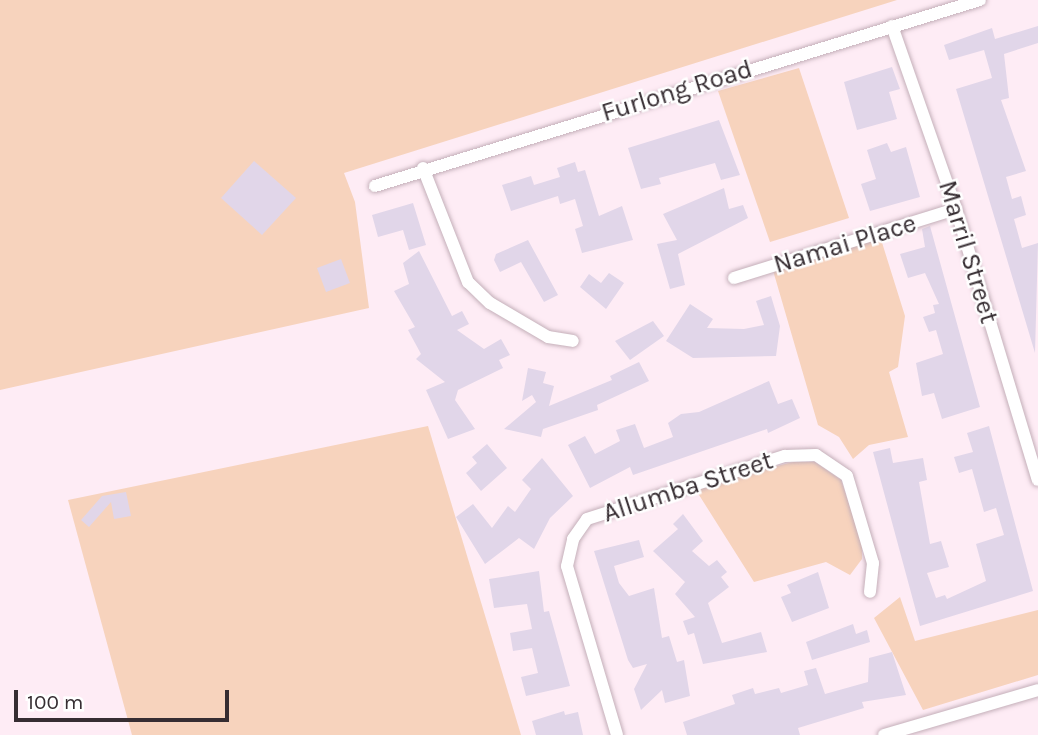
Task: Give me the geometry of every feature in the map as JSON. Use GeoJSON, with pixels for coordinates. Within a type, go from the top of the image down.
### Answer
{"type":"FeatureCollection","features":[{"type":"Feature","properties":{"kind":"street","name":"Furlong Road"},"geometry":{"type":"LineString","coordinates":[[375,186],[423,168],[980,0]]}},
{"type":"Feature","properties":{"kind":"street","name":"Marril Street"},"geometry":{"type":"LineString","coordinates":[[892,26],[956,209],[1038,480]]}},
{"type":"Feature","properties":{"kind":"street"},"geometry":{"type":"LineString","coordinates":[[423,168],[468,282],[490,303],[548,337],[573,341]]}},
{"type":"Feature","properties":{"kind":"street","name":"Namai Place"},"geometry":{"type":"LineString","coordinates":[[734,278],[956,209]]}},
{"type":"Feature","properties":{"kind":"street","name":"Allumba Street"},"geometry":{"type":"LineString","coordinates":[[617,735],[567,566],[573,538],[587,519],[785,456],[816,455],[847,477],[873,563],[870,593]]}},
{"type":"Feature","properties":{"kind":"street"},"geometry":{"type":"LineString","coordinates":[[884,735],[1038,690]]}},
{"type":"Feature","properties":{"kind":"shaded area"},"geometry":{"type":"Polygon","coordinates":[[[0,0],[897,0],[344,173],[355,202],[369,308],[0,390],[0,0]]]}},
{"type":"Feature","properties":{"kind":"shaded area"},"geometry":{"type":"Polygon","coordinates":[[[799,68],[849,218],[770,242],[718,91],[799,68]]]}},
{"type":"Feature","properties":{"kind":"shaded area"},"geometry":{"type":"Polygon","coordinates":[[[879,233],[905,316],[898,367],[889,372],[908,437],[869,445],[853,459],[839,437],[818,425],[772,267],[879,233]]]}},
{"type":"Feature","properties":{"kind":"shaded area"},"geometry":{"type":"Polygon","coordinates":[[[428,426],[521,735],[132,735],[68,500],[428,426]]]}},
{"type":"Feature","properties":{"kind":"shaded area"},"geometry":{"type":"Polygon","coordinates":[[[793,462],[815,462],[841,480],[862,543],[862,559],[850,575],[826,562],[754,582],[694,487],[793,462]]]}},
{"type":"Feature","properties":{"kind":"shaded area"},"geometry":{"type":"Polygon","coordinates":[[[900,597],[915,641],[1038,610],[1038,675],[923,710],[874,618],[900,597]]]}},
{"type":"Feature","properties":{"kind":"building"},"geometry":{"type":"Polygon","coordinates":[[[1038,26],[1038,43],[1004,54],[1009,98],[1001,100],[1026,171],[1006,177],[1012,199],[1021,196],[1026,215],[1014,219],[1022,248],[1038,243],[1035,353],[956,89],[992,78],[984,50],[949,60],[944,45],[992,28],[995,39],[1038,26]]]}},
{"type":"Feature","properties":{"kind":"building"},"geometry":{"type":"Polygon","coordinates":[[[892,67],[900,89],[889,92],[897,119],[857,130],[844,82],[892,67]]]}},
{"type":"Feature","properties":{"kind":"building"},"geometry":{"type":"Polygon","coordinates":[[[719,120],[740,175],[721,180],[715,163],[659,178],[661,184],[641,189],[628,148],[719,120]]]}},
{"type":"Feature","properties":{"kind":"building"},"geometry":{"type":"Polygon","coordinates":[[[887,143],[891,152],[906,147],[920,197],[870,211],[861,184],[876,179],[867,150],[887,143]]]}},
{"type":"Feature","properties":{"kind":"building"},"geometry":{"type":"Polygon","coordinates":[[[254,161],[296,198],[262,235],[221,198],[254,161]]]}},
{"type":"Feature","properties":{"kind":"building"},"geometry":{"type":"Polygon","coordinates":[[[575,162],[578,172],[585,170],[599,216],[622,206],[633,240],[582,253],[575,229],[583,226],[575,199],[560,204],[558,196],[511,211],[502,185],[531,176],[534,185],[560,177],[557,168],[575,162]]]}},
{"type":"Feature","properties":{"kind":"building"},"geometry":{"type":"Polygon","coordinates":[[[724,188],[729,209],[743,205],[748,218],[678,254],[685,285],[670,289],[657,244],[677,240],[663,214],[724,188]]]}},
{"type":"Feature","properties":{"kind":"building"},"geometry":{"type":"Polygon","coordinates":[[[413,203],[426,245],[409,250],[403,230],[378,237],[372,215],[413,203]]]}},
{"type":"Feature","properties":{"kind":"building"},"geometry":{"type":"Polygon","coordinates":[[[930,226],[980,407],[942,419],[934,393],[922,396],[916,363],[943,354],[936,330],[929,332],[923,317],[935,313],[933,305],[939,304],[925,273],[908,278],[900,254],[925,247],[922,229],[930,226]]]}},
{"type":"Feature","properties":{"kind":"building"},"geometry":{"type":"Polygon","coordinates":[[[528,240],[558,295],[544,302],[521,262],[500,272],[494,260],[496,254],[528,240]]]}},
{"type":"Feature","properties":{"kind":"building"},"geometry":{"type":"Polygon","coordinates":[[[419,251],[452,316],[462,311],[469,324],[457,330],[484,349],[501,339],[510,355],[499,360],[503,368],[458,390],[455,400],[475,429],[448,439],[426,390],[445,382],[416,359],[421,354],[408,330],[415,327],[394,291],[409,284],[403,263],[419,251]]]}},
{"type":"Feature","properties":{"kind":"building"},"geometry":{"type":"Polygon","coordinates":[[[341,259],[350,283],[326,292],[317,268],[341,259]]]}},
{"type":"Feature","properties":{"kind":"building"},"geometry":{"type":"Polygon","coordinates":[[[609,273],[624,283],[606,309],[580,287],[589,274],[601,283],[609,273]]]}},
{"type":"Feature","properties":{"kind":"building"},"geometry":{"type":"Polygon","coordinates":[[[771,296],[780,326],[776,356],[693,358],[666,341],[690,304],[713,319],[707,328],[744,329],[764,325],[756,301],[771,296]]]}},
{"type":"Feature","properties":{"kind":"building"},"geometry":{"type":"Polygon","coordinates":[[[653,321],[664,336],[630,360],[615,341],[653,321]]]}},
{"type":"Feature","properties":{"kind":"building"},"geometry":{"type":"Polygon","coordinates":[[[639,362],[649,381],[597,405],[598,410],[543,429],[541,437],[504,429],[536,402],[532,395],[522,401],[528,368],[546,372],[543,383],[554,386],[549,406],[612,380],[610,376],[639,362]]]}},
{"type":"Feature","properties":{"kind":"building"},"geometry":{"type":"Polygon","coordinates":[[[769,381],[778,404],[792,399],[800,418],[768,433],[767,429],[633,475],[630,467],[590,488],[568,445],[585,436],[595,454],[620,441],[616,430],[635,424],[644,448],[673,437],[668,423],[681,414],[699,412],[769,381]]]}},
{"type":"Feature","properties":{"kind":"building"},"geometry":{"type":"Polygon","coordinates":[[[989,426],[1033,591],[920,626],[873,452],[890,448],[893,463],[923,458],[927,480],[919,482],[930,544],[941,541],[949,567],[927,573],[936,598],[945,595],[947,599],[986,581],[976,544],[1004,535],[996,508],[984,512],[972,469],[959,473],[954,457],[973,452],[967,433],[989,426]]]}},
{"type":"Feature","properties":{"kind":"building"},"geometry":{"type":"Polygon","coordinates":[[[487,444],[507,468],[481,491],[466,473],[477,463],[472,457],[487,444]]]}},
{"type":"Feature","properties":{"kind":"building"},"geometry":{"type":"Polygon","coordinates":[[[542,458],[573,496],[550,518],[534,549],[519,538],[485,564],[456,517],[473,504],[492,528],[508,506],[515,512],[531,489],[522,480],[542,458]]]}},
{"type":"Feature","properties":{"kind":"building"},"geometry":{"type":"Polygon","coordinates":[[[126,492],[131,516],[114,519],[111,502],[89,527],[81,520],[102,496],[126,492]]]}},
{"type":"Feature","properties":{"kind":"building"},"geometry":{"type":"Polygon","coordinates":[[[683,514],[703,541],[692,551],[709,566],[717,560],[727,572],[721,577],[729,587],[708,603],[722,643],[761,632],[767,652],[703,664],[694,633],[688,635],[683,621],[695,617],[675,594],[685,582],[653,551],[678,529],[673,524],[683,514]]]}},
{"type":"Feature","properties":{"kind":"building"},"geometry":{"type":"Polygon","coordinates":[[[639,540],[644,557],[614,566],[619,583],[629,596],[654,588],[662,638],[669,636],[677,662],[684,660],[690,696],[665,703],[662,690],[641,710],[634,689],[647,664],[633,668],[628,660],[594,551],[639,540]]]}},
{"type":"Feature","properties":{"kind":"building"},"geometry":{"type":"Polygon","coordinates":[[[539,571],[544,612],[549,611],[570,686],[526,696],[521,677],[538,673],[532,648],[513,651],[510,633],[532,629],[527,604],[494,608],[489,579],[539,571]]]}},
{"type":"Feature","properties":{"kind":"building"},"geometry":{"type":"Polygon","coordinates":[[[818,572],[829,608],[792,622],[781,597],[791,593],[787,585],[818,572]]]}},
{"type":"Feature","properties":{"kind":"building"},"geometry":{"type":"Polygon","coordinates":[[[853,624],[856,634],[867,630],[870,642],[812,660],[806,642],[853,624]]]}},
{"type":"Feature","properties":{"kind":"building"},"geometry":{"type":"Polygon","coordinates":[[[892,652],[906,695],[862,702],[864,708],[798,728],[800,735],[687,735],[683,722],[735,704],[732,695],[753,688],[755,694],[779,688],[781,693],[808,685],[804,671],[816,668],[825,694],[868,682],[869,658],[892,652]]]}},
{"type":"Feature","properties":{"kind":"building"},"geometry":{"type":"Polygon","coordinates":[[[564,711],[565,715],[578,712],[583,735],[536,735],[532,721],[564,711]]]}}]}
